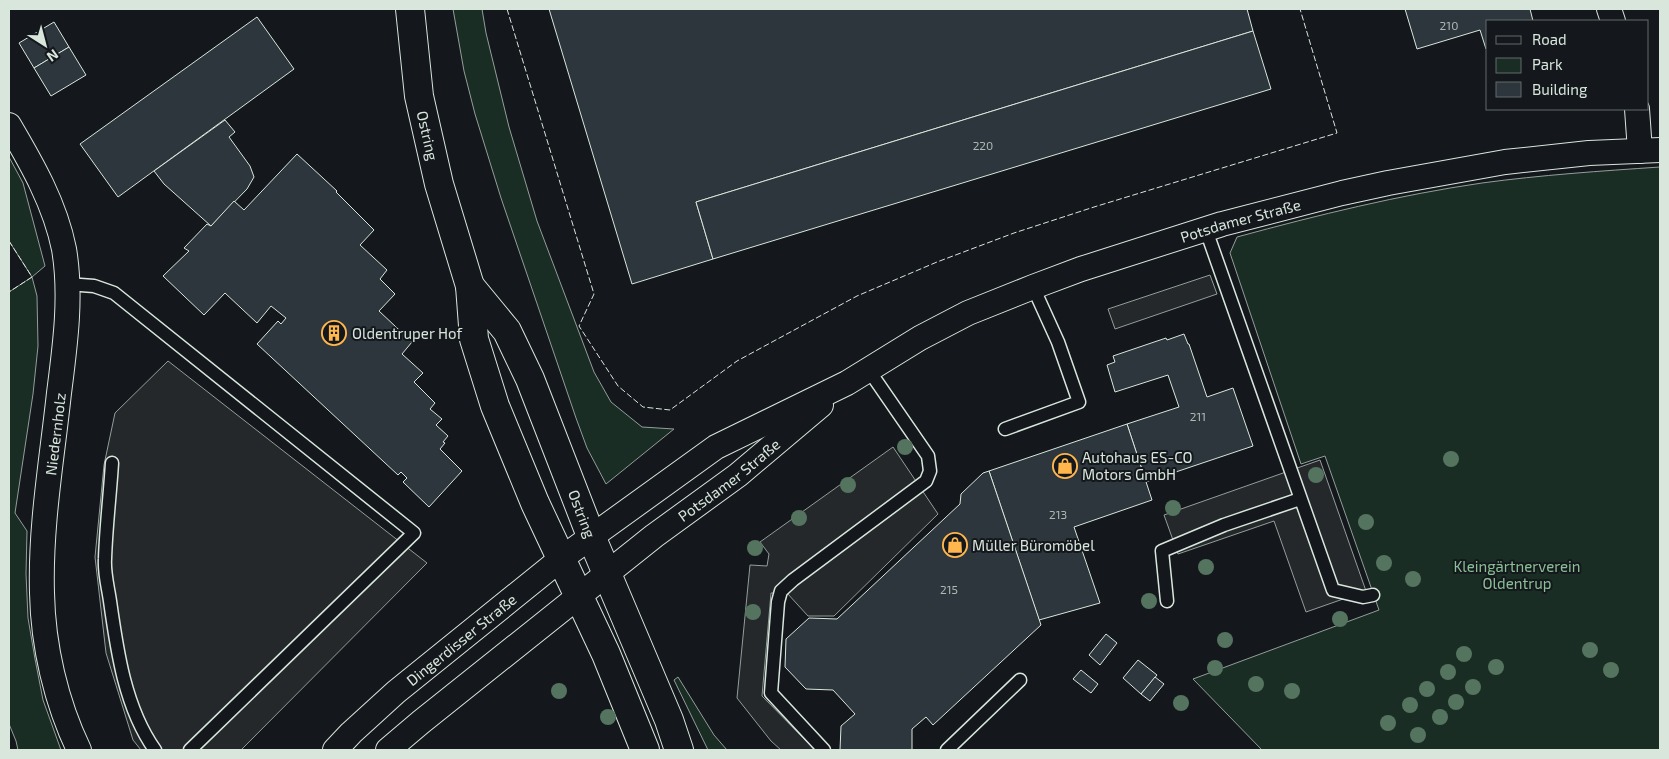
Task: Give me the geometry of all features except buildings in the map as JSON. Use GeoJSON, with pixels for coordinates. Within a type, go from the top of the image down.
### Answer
{"type":"FeatureCollection","features":[{"type":"Feature","properties":{"kind":"main road","name":"Ostring"},"geometry":{"type":"LineString","coordinates":[[410,9],[419,96],[439,184],[470,286],[474,339],[495,406],[535,503],[606,654],[645,750]]}},
{"type":"Feature","properties":{"kind":"main road","name":"Ostring"},"geometry":{"type":"LineString","coordinates":[[470,286],[507,331],[526,371],[591,536],[669,720],[679,750]]}},
{"type":"Feature","properties":{"kind":"street"},"geometry":{"type":"LineString","coordinates":[[1637,110],[1650,150]]}},
{"type":"Feature","properties":{"kind":"street","name":"Niedernholz"},"geometry":{"type":"LineString","coordinates":[[9,125],[44,188],[64,249],[67,284],[64,353],[44,531],[42,594],[47,648],[56,691],[79,750]]}},
{"type":"Feature","properties":{"kind":"street","name":"Potsdamer Straße"},"geometry":{"type":"LineString","coordinates":[[608,573],[654,536],[738,475],[847,383],[920,338],[960,317],[1033,287],[1206,230],[1342,193],[1433,174],[1505,162],[1552,156],[1650,150]]}},
{"type":"Feature","properties":{"kind":"street","name":"Potsdamer Straße"},"geometry":{"type":"LineString","coordinates":[[591,536],[716,447],[847,383]]}},
{"type":"Feature","properties":{"kind":"street","name":"Dingerdisser Straße"},"geometry":{"type":"LineString","coordinates":[[336,750],[351,733],[396,692],[591,536]]}},
{"type":"Feature","properties":{"kind":"street"},"geometry":{"type":"LineString","coordinates":[[388,750],[608,573]]}},
{"type":"Feature","properties":{"kind":"lane"},"geometry":{"type":"LineString","coordinates":[[1206,230],[1333,590],[1363,597],[1374,595]]}},
{"type":"Feature","properties":{"kind":"lane"},"geometry":{"type":"LineString","coordinates":[[67,284],[94,286],[114,293],[414,533],[190,750]]}},
{"type":"Feature","properties":{"kind":"lane"},"geometry":{"type":"LineString","coordinates":[[1004,429],[1078,402],[1058,342],[1033,287]]}},
{"type":"Feature","properties":{"kind":"lane"},"geometry":{"type":"LineString","coordinates":[[824,750],[771,694],[778,602],[781,591],[793,580],[926,481],[930,471],[928,456],[868,369]]}},
{"type":"Feature","properties":{"kind":"lane"},"geometry":{"type":"LineString","coordinates":[[112,463],[104,561],[116,645],[123,676],[136,713],[146,737],[155,750]]}},
{"type":"Feature","properties":{"kind":"lane"},"geometry":{"type":"LineString","coordinates":[[1166,601],[1162,551],[1224,525],[1300,499]]}},
{"type":"Feature","properties":{"kind":"lane"},"geometry":{"type":"LineString","coordinates":[[947,750],[1020,680]]}},
{"type":"Feature","properties":{"kind":"green space"},"geometry":{"type":"Polygon","coordinates":[[[453,9],[482,9],[509,127],[537,221],[594,372],[611,402],[642,427],[674,429],[606,484],[587,448],[501,198],[464,71],[453,9]]]}},
{"type":"Feature","properties":{"kind":"green space"},"geometry":{"type":"Polygon","coordinates":[[[9,157],[23,183],[45,266],[32,277],[9,241],[9,157]]]}},
{"type":"Feature","properties":{"kind":"green space","name":"Kleingärtnerverein Oldentrup"},"geometry":{"type":"Polygon","coordinates":[[[1660,167],[1660,750],[1262,750],[1193,679],[1379,610],[1325,456],[1301,464],[1230,253],[1237,237],[1359,206],[1420,193],[1526,178],[1660,167]]]}},
{"type":"Feature","properties":{"kind":"green space"},"geometry":{"type":"Polygon","coordinates":[[[32,277],[37,296],[38,346],[33,394],[15,513],[27,531],[28,618],[43,700],[61,750],[18,750],[9,724],[9,292],[32,277]]]}},
{"type":"Feature","properties":{"kind":"green space"},"geometry":{"type":"Polygon","coordinates":[[[678,677],[714,735],[727,750],[708,750],[674,680],[678,677]]]}},
{"type":"Feature","properties":{"kind":"shaded area"},"geometry":{"type":"Polygon","coordinates":[[[1210,275],[1217,294],[1115,329],[1108,309],[1210,275]]]}},
{"type":"Feature","properties":{"kind":"shaded area"},"geometry":{"type":"Polygon","coordinates":[[[168,361],[427,563],[241,750],[141,750],[133,740],[106,653],[95,557],[104,465],[115,413],[168,361]]]}},
{"type":"Feature","properties":{"kind":"shaded area"},"geometry":{"type":"Polygon","coordinates":[[[893,447],[938,514],[834,616],[808,616],[787,593],[771,593],[762,696],[815,750],[781,750],[771,741],[737,698],[750,565],[767,566],[769,554],[760,542],[893,447]]]}},
{"type":"Feature","properties":{"kind":"shaded area"},"geometry":{"type":"Polygon","coordinates":[[[1320,460],[1366,591],[1306,612],[1274,521],[1178,554],[1164,515],[1320,460]]]}},
{"type":"Feature","properties":{"kind":"fence"},"geometry":{"type":"LineString","coordinates":[[507,9],[594,294],[579,326],[618,386],[643,407],[670,410],[737,361],[857,296],[937,262],[1014,233],[1094,207],[1337,133],[1300,9]]}},
{"type":"Feature","properties":{"kind":"fence"},"geometry":{"type":"LineString","coordinates":[[9,241],[32,277],[9,292]]}},
{"type":"Feature","properties":{"kind":"place","name":"Oldentruper Hof"},"geometry":{"type":"Point","coordinates":[334,333]}},
{"type":"Feature","properties":{"kind":"place","name":"Autohaus ES-CO Motors GmbH"},"geometry":{"type":"Point","coordinates":[1065,466]}},
{"type":"Feature","properties":{"kind":"place","name":"Müller Büromöbel"},"geometry":{"type":"Point","coordinates":[955,545]}}]}
